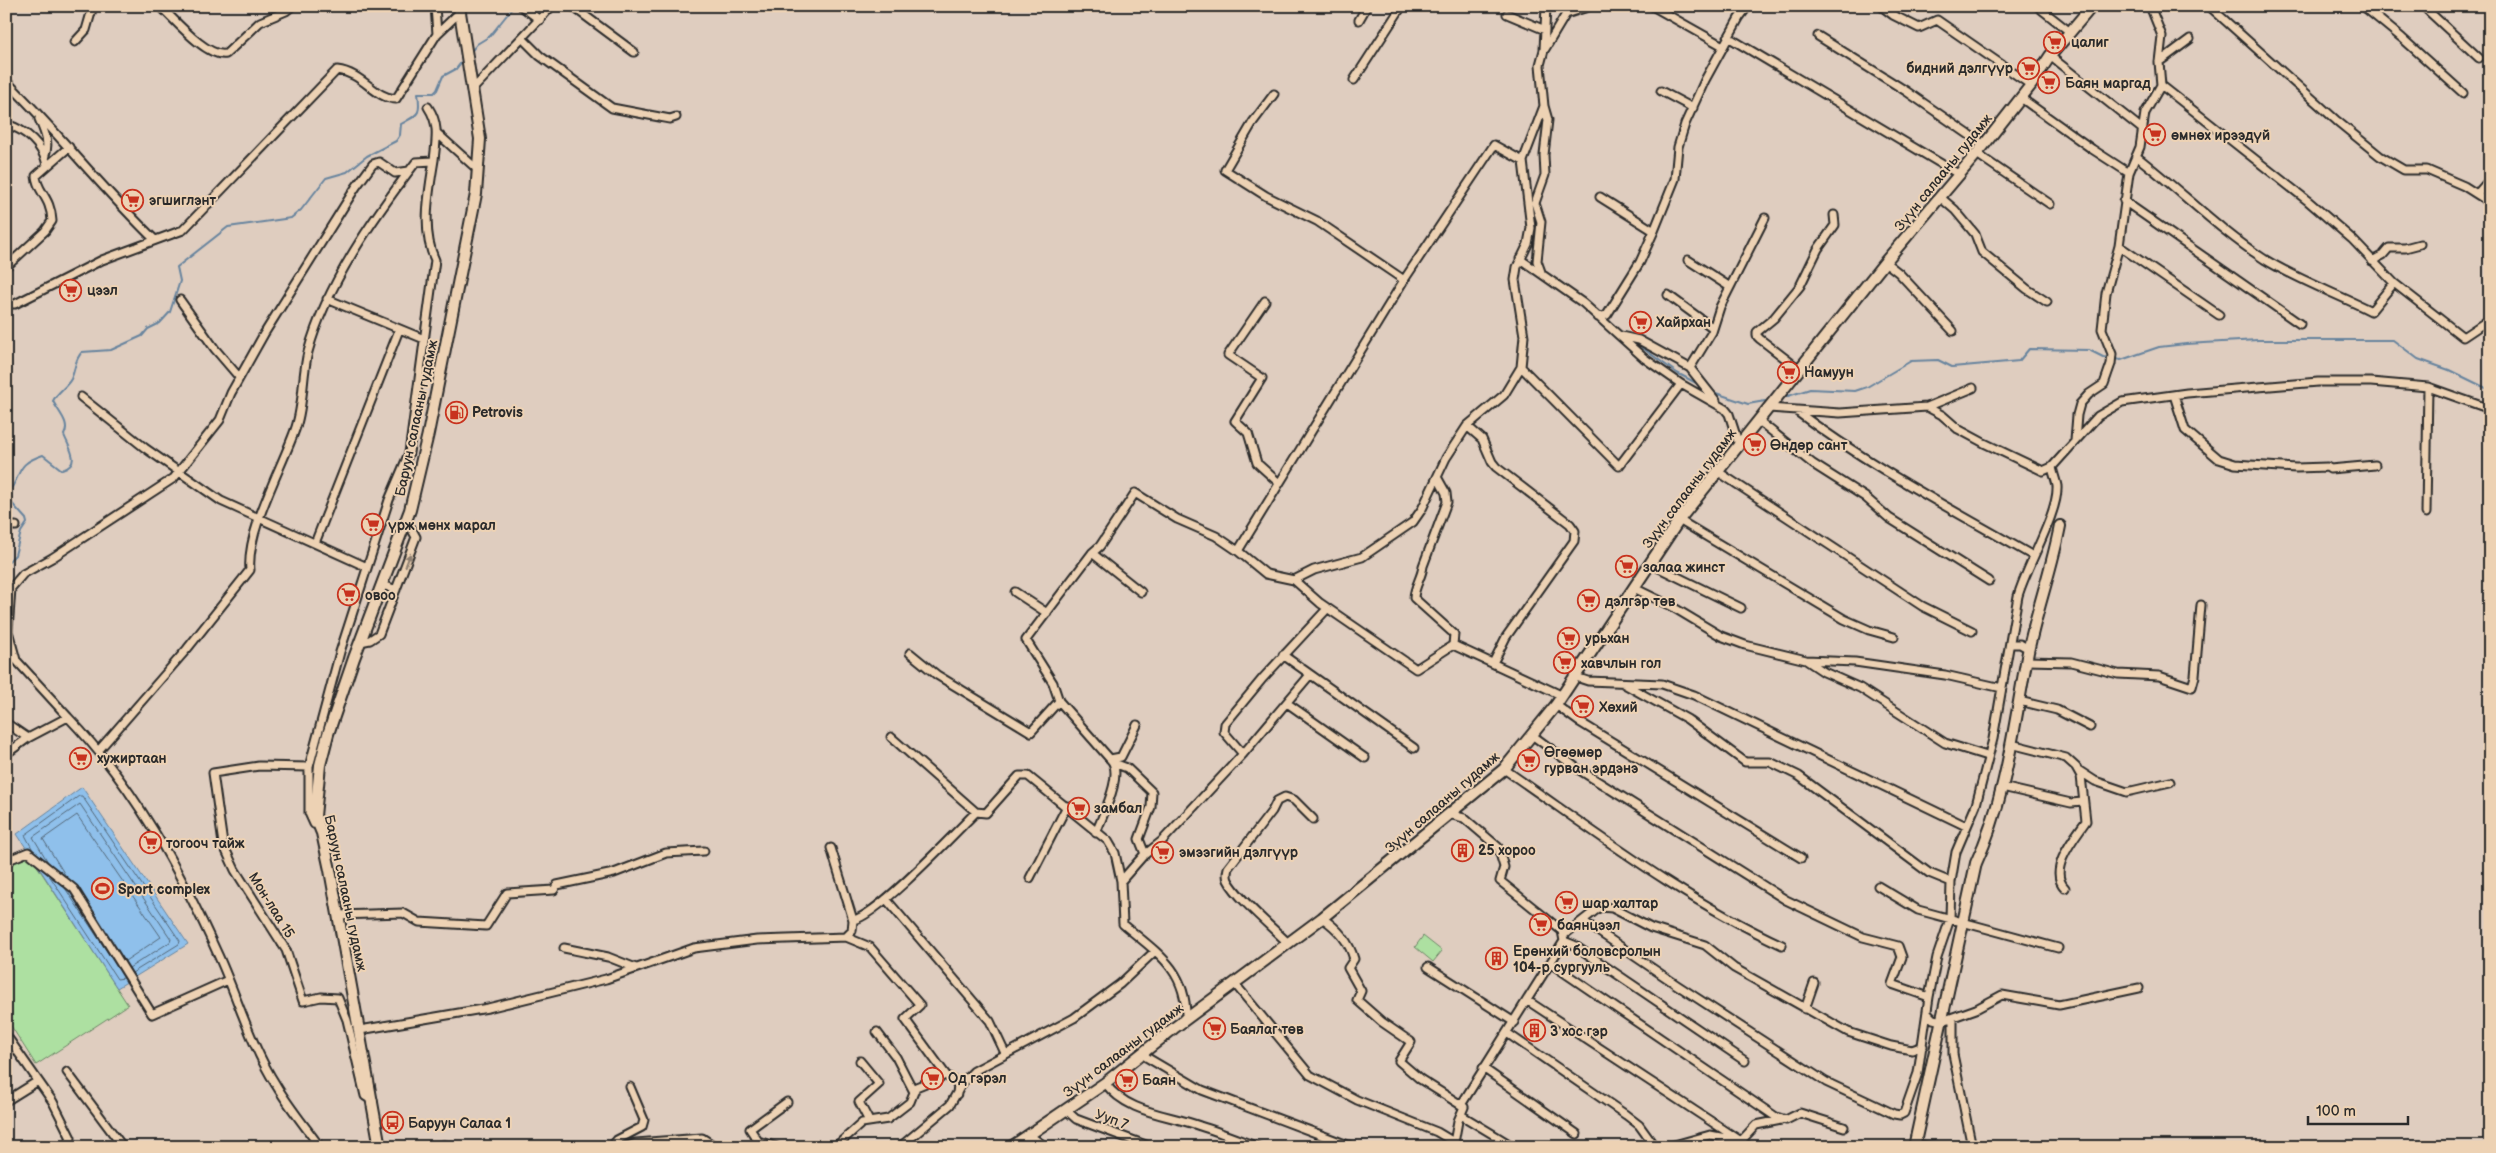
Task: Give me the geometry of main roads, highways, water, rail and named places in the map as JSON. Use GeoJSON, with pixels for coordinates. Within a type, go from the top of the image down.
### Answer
{"type":"FeatureCollection","features":[{"type":"Feature","properties":{"kind":"main road","name":"Зүүн салааны гудамж"},"geometry":{"type":"LineString","coordinates":[[1012,1147],[1105,1083],[1174,1028],[1322,918],[1504,769],[1556,706],[1679,520],[1885,262],[1977,154],[2031,85],[2050,56],[2092,6]]}},
{"type":"Feature","properties":{"kind":"main road","name":"Баруун салааны гудамж"},"geometry":{"type":"LineString","coordinates":[[380,1147],[326,852],[322,834],[314,816],[320,765],[328,734],[406,519],[428,434],[476,194],[480,139],[459,9]]}},
{"type":"Feature","properties":{"kind":"main road"},"geometry":{"type":"LineString","coordinates":[[1914,1146],[1976,863],[1993,822],[2002,787],[2029,649],[2060,526]]}},
{"type":"Feature","properties":{"kind":"water","name":"Sport complex"},"geometry":{"type":"Polygon","coordinates":[[[82,787],[188,944],[117,988],[17,834],[82,787]]]}},
{"type":"Feature","properties":{"kind":"waterway"},"geometry":{"type":"LineString","coordinates":[[470,53],[477,44],[490,36],[514,6]]}},
{"type":"Feature","properties":{"kind":"waterway"},"geometry":{"type":"LineString","coordinates":[[6,564],[15,555],[21,532],[27,523],[26,519],[8,499],[7,494],[23,466],[27,462],[43,455],[62,470],[68,467],[73,460],[71,450],[64,435],[66,431],[65,422],[53,401],[71,379],[82,352],[111,350],[142,336],[148,329],[160,323],[170,312],[180,281],[177,267],[228,227],[291,218],[301,210],[326,178],[347,172],[367,156],[396,141],[400,135],[401,124],[415,116],[419,110],[418,93],[434,93],[443,76],[456,69],[463,60]]}},
{"type":"Feature","properties":{"kind":"waterway"},"geometry":{"type":"LineString","coordinates":[[1785,397],[1810,389],[1855,391],[1867,387],[1911,361],[1938,360],[1952,367],[2019,361],[2029,349],[2089,350],[2103,357],[2121,360],[2159,347],[2258,340],[2393,340],[2418,359],[2449,370],[2490,390]]}},
{"type":"Feature","properties":{"kind":"waterway"},"geometry":{"type":"LineString","coordinates":[[1641,347],[1677,373],[1700,385]]}},
{"type":"Feature","properties":{"kind":"waterway"},"geometry":{"type":"LineString","coordinates":[[1713,392],[1748,404],[1765,401]]}},
{"type":"Feature","properties":{"kind":"place","name":"цалиг"},"geometry":{"type":"Point","coordinates":[2055,42]}},
{"type":"Feature","properties":{"kind":"place","name":"бидний дэлгүүр"},"geometry":{"type":"Point","coordinates":[2029,68]}},
{"type":"Feature","properties":{"kind":"place","name":"Баян маргад"},"geometry":{"type":"Point","coordinates":[2049,83]}},
{"type":"Feature","properties":{"kind":"place","name":"өмнөх ирээдүй"},"geometry":{"type":"Point","coordinates":[2155,135]}},
{"type":"Feature","properties":{"kind":"place","name":"эгшиглэнт"},"geometry":{"type":"Point","coordinates":[133,200]}},
{"type":"Feature","properties":{"kind":"place","name":"цээл"},"geometry":{"type":"Point","coordinates":[71,290]}},
{"type":"Feature","properties":{"kind":"place","name":"Хайрхан"},"geometry":{"type":"Point","coordinates":[1640,322]}},
{"type":"Feature","properties":{"kind":"place","name":"Намуун"},"geometry":{"type":"Point","coordinates":[1788,372]}},
{"type":"Feature","properties":{"kind":"place","name":"Petrovis"},"geometry":{"type":"Point","coordinates":[456,412]}},
{"type":"Feature","properties":{"kind":"place","name":"Өндөр сант"},"geometry":{"type":"Point","coordinates":[1754,445]}},
{"type":"Feature","properties":{"kind":"place","name":"үрж мөнх марал"},"geometry":{"type":"Point","coordinates":[372,525]}},
{"type":"Feature","properties":{"kind":"place","name":"залаа жинст"},"geometry":{"type":"Point","coordinates":[1627,567]}},
{"type":"Feature","properties":{"kind":"place","name":"овоо"},"geometry":{"type":"Point","coordinates":[349,595]}},
{"type":"Feature","properties":{"kind":"place","name":"дэлгэр төв"},"geometry":{"type":"Point","coordinates":[1589,601]}},
{"type":"Feature","properties":{"kind":"place","name":"урьхан"},"geometry":{"type":"Point","coordinates":[1569,638]}},
{"type":"Feature","properties":{"kind":"place","name":"хавчлын гол"},"geometry":{"type":"Point","coordinates":[1565,663]}},
{"type":"Feature","properties":{"kind":"place","name":"Хөхий"},"geometry":{"type":"Point","coordinates":[1583,707]}},
{"type":"Feature","properties":{"kind":"place","name":"хужиртаан"},"geometry":{"type":"Point","coordinates":[81,758]}},
{"type":"Feature","properties":{"kind":"place","name":"Өгөөмөр гурван эрдэнэ"},"geometry":{"type":"Point","coordinates":[1528,760]}},
{"type":"Feature","properties":{"kind":"place","name":"замбал"},"geometry":{"type":"Point","coordinates":[1078,808]}},
{"type":"Feature","properties":{"kind":"place","name":"тогооч тайж"},"geometry":{"type":"Point","coordinates":[150,843]}},
{"type":"Feature","properties":{"kind":"place","name":"25 хороо"},"geometry":{"type":"Point","coordinates":[1462,850]}},
{"type":"Feature","properties":{"kind":"place","name":"эмээгийн дэлгүүр"},"geometry":{"type":"Point","coordinates":[1163,852]}},
{"type":"Feature","properties":{"kind":"place","name":"Sport complex"},"geometry":{"type":"Point","coordinates":[102,889]}},
{"type":"Feature","properties":{"kind":"place","name":"шар халтар"},"geometry":{"type":"Point","coordinates":[1566,903]}},
{"type":"Feature","properties":{"kind":"place","name":"баянцээл"},"geometry":{"type":"Point","coordinates":[1541,925]}},
{"type":"Feature","properties":{"kind":"place","name":"Ерөнхий боловсролын 104-р сургууль"},"geometry":{"type":"Point","coordinates":[1497,959]}},
{"type":"Feature","properties":{"kind":"place","name":"Баялаг төв"},"geometry":{"type":"Point","coordinates":[1214,1029]}},
{"type":"Feature","properties":{"kind":"place","name":"3 хос гэр"},"geometry":{"type":"Point","coordinates":[1534,1031]}},
{"type":"Feature","properties":{"kind":"place","name":"Од гэрэл"},"geometry":{"type":"Point","coordinates":[932,1078]}},
{"type":"Feature","properties":{"kind":"place","name":"Баян"},"geometry":{"type":"Point","coordinates":[1126,1080]}},
{"type":"Feature","properties":{"kind":"place","name":"Баруун Салаа 1"},"geometry":{"type":"Point","coordinates":[392,1123]}}]}
